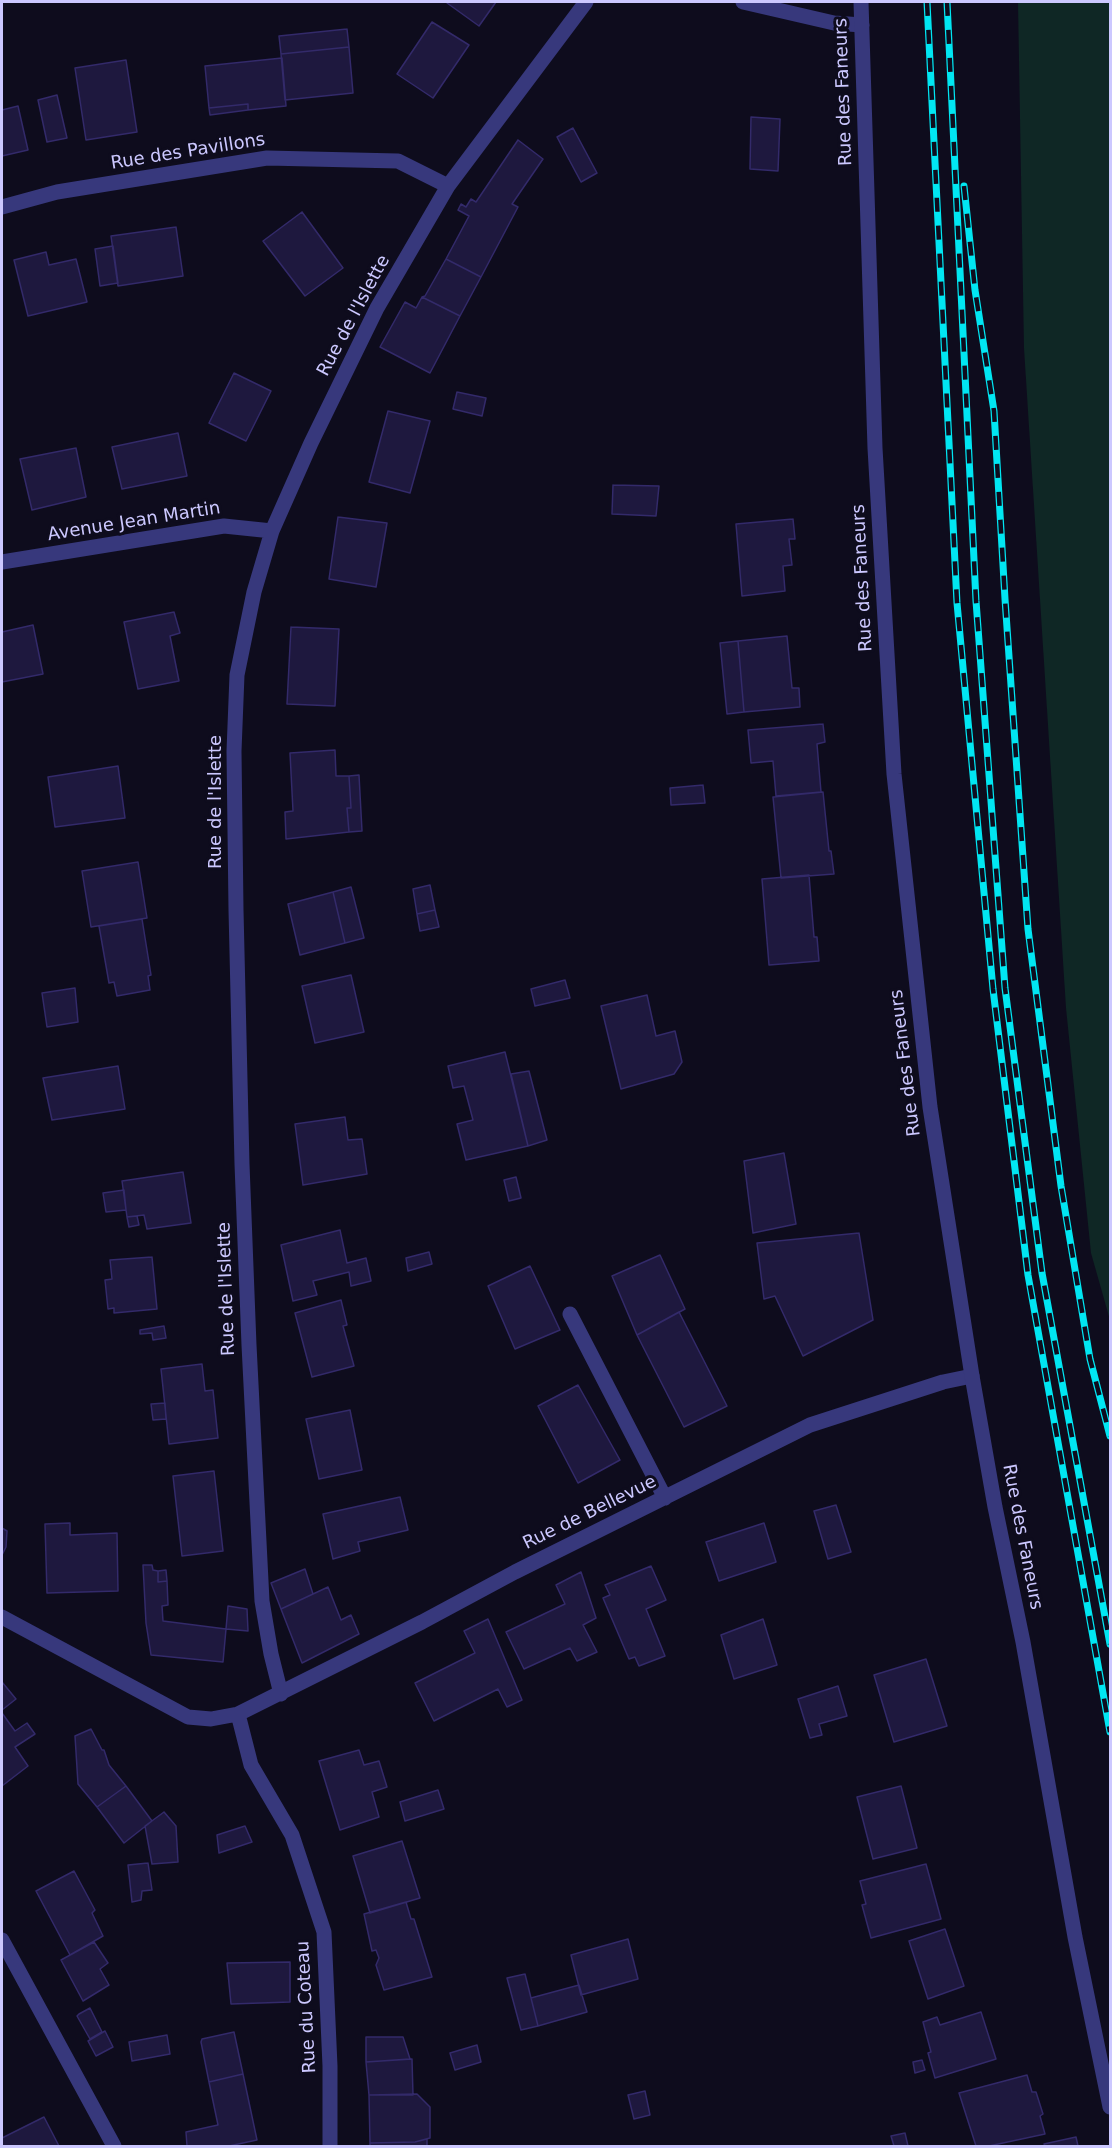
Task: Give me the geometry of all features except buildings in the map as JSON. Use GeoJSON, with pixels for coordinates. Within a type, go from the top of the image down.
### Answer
{"type":"FeatureCollection","features":[{"type":"Feature","properties":{"kind":"street","name":"Rue de l'Islette"},"geometry":{"type":"LineString","coordinates":[[281,1694],[271,1654],[262,1600],[249,1345],[242,1154],[234,751],[237,675],[254,591],[272,531],[311,443],[377,308],[448,186],[586,2]]}},
{"type":"Feature","properties":{"kind":"street"},"geometry":{"type":"LineString","coordinates":[[743,2],[834,23],[862,25]]}},
{"type":"Feature","properties":{"kind":"street","name":"Rue des Faneurs"},"geometry":{"type":"LineString","coordinates":[[861,2],[875,448],[894,774],[930,1107],[995,1508],[1023,1642],[1075,1937],[1110,2107]]}},
{"type":"Feature","properties":{"kind":"street","name":"Rue des Pavillons"},"geometry":{"type":"LineString","coordinates":[[2,207],[57,192],[267,158],[398,161],[448,186]]}},
{"type":"Feature","properties":{"kind":"street","name":"Avenue Jean Martin"},"geometry":{"type":"LineString","coordinates":[[2,562],[224,526],[272,531]]}},
{"type":"Feature","properties":{"kind":"street"},"geometry":{"type":"LineString","coordinates":[[570,1314],[665,1498]]}},
{"type":"Feature","properties":{"kind":"street","name":"Rue de Bellevue"},"geometry":{"type":"LineString","coordinates":[[238,1714],[422,1623],[515,1572],[810,1425],[943,1382],[972,1376]]}},
{"type":"Feature","properties":{"kind":"street"},"geometry":{"type":"LineString","coordinates":[[2,1617],[188,1717],[211,1719],[238,1714]]}},
{"type":"Feature","properties":{"kind":"street","name":"Rue du Coteau"},"geometry":{"type":"LineString","coordinates":[[238,1714],[252,1765],[292,1834],[324,1932],[330,2066],[330,2146]]}},
{"type":"Feature","properties":{"kind":"street"},"geometry":{"type":"LineString","coordinates":[[2,1940],[114,2146]]}},
{"type":"Feature","properties":{"kind":"green space"},"geometry":{"type":"Polygon","coordinates":[[[1018,2],[1110,2],[1110,1320],[1091,1253],[1066,1008],[1024,348],[1018,2]]]}},
{"type":"Feature","properties":{"kind":"railway"},"geometry":{"type":"LineString","coordinates":[[927,2],[957,603],[993,989],[1028,1275],[1110,1732]]}},
{"type":"Feature","properties":{"kind":"railway"},"geometry":{"type":"LineString","coordinates":[[947,2],[976,601],[1005,988],[1042,1273],[1110,1644]]}},
{"type":"Feature","properties":{"kind":"railway"},"geometry":{"type":"LineString","coordinates":[[964,186],[975,290],[994,411],[1028,929],[1061,1186],[1090,1359],[1110,1436]]}}]}
